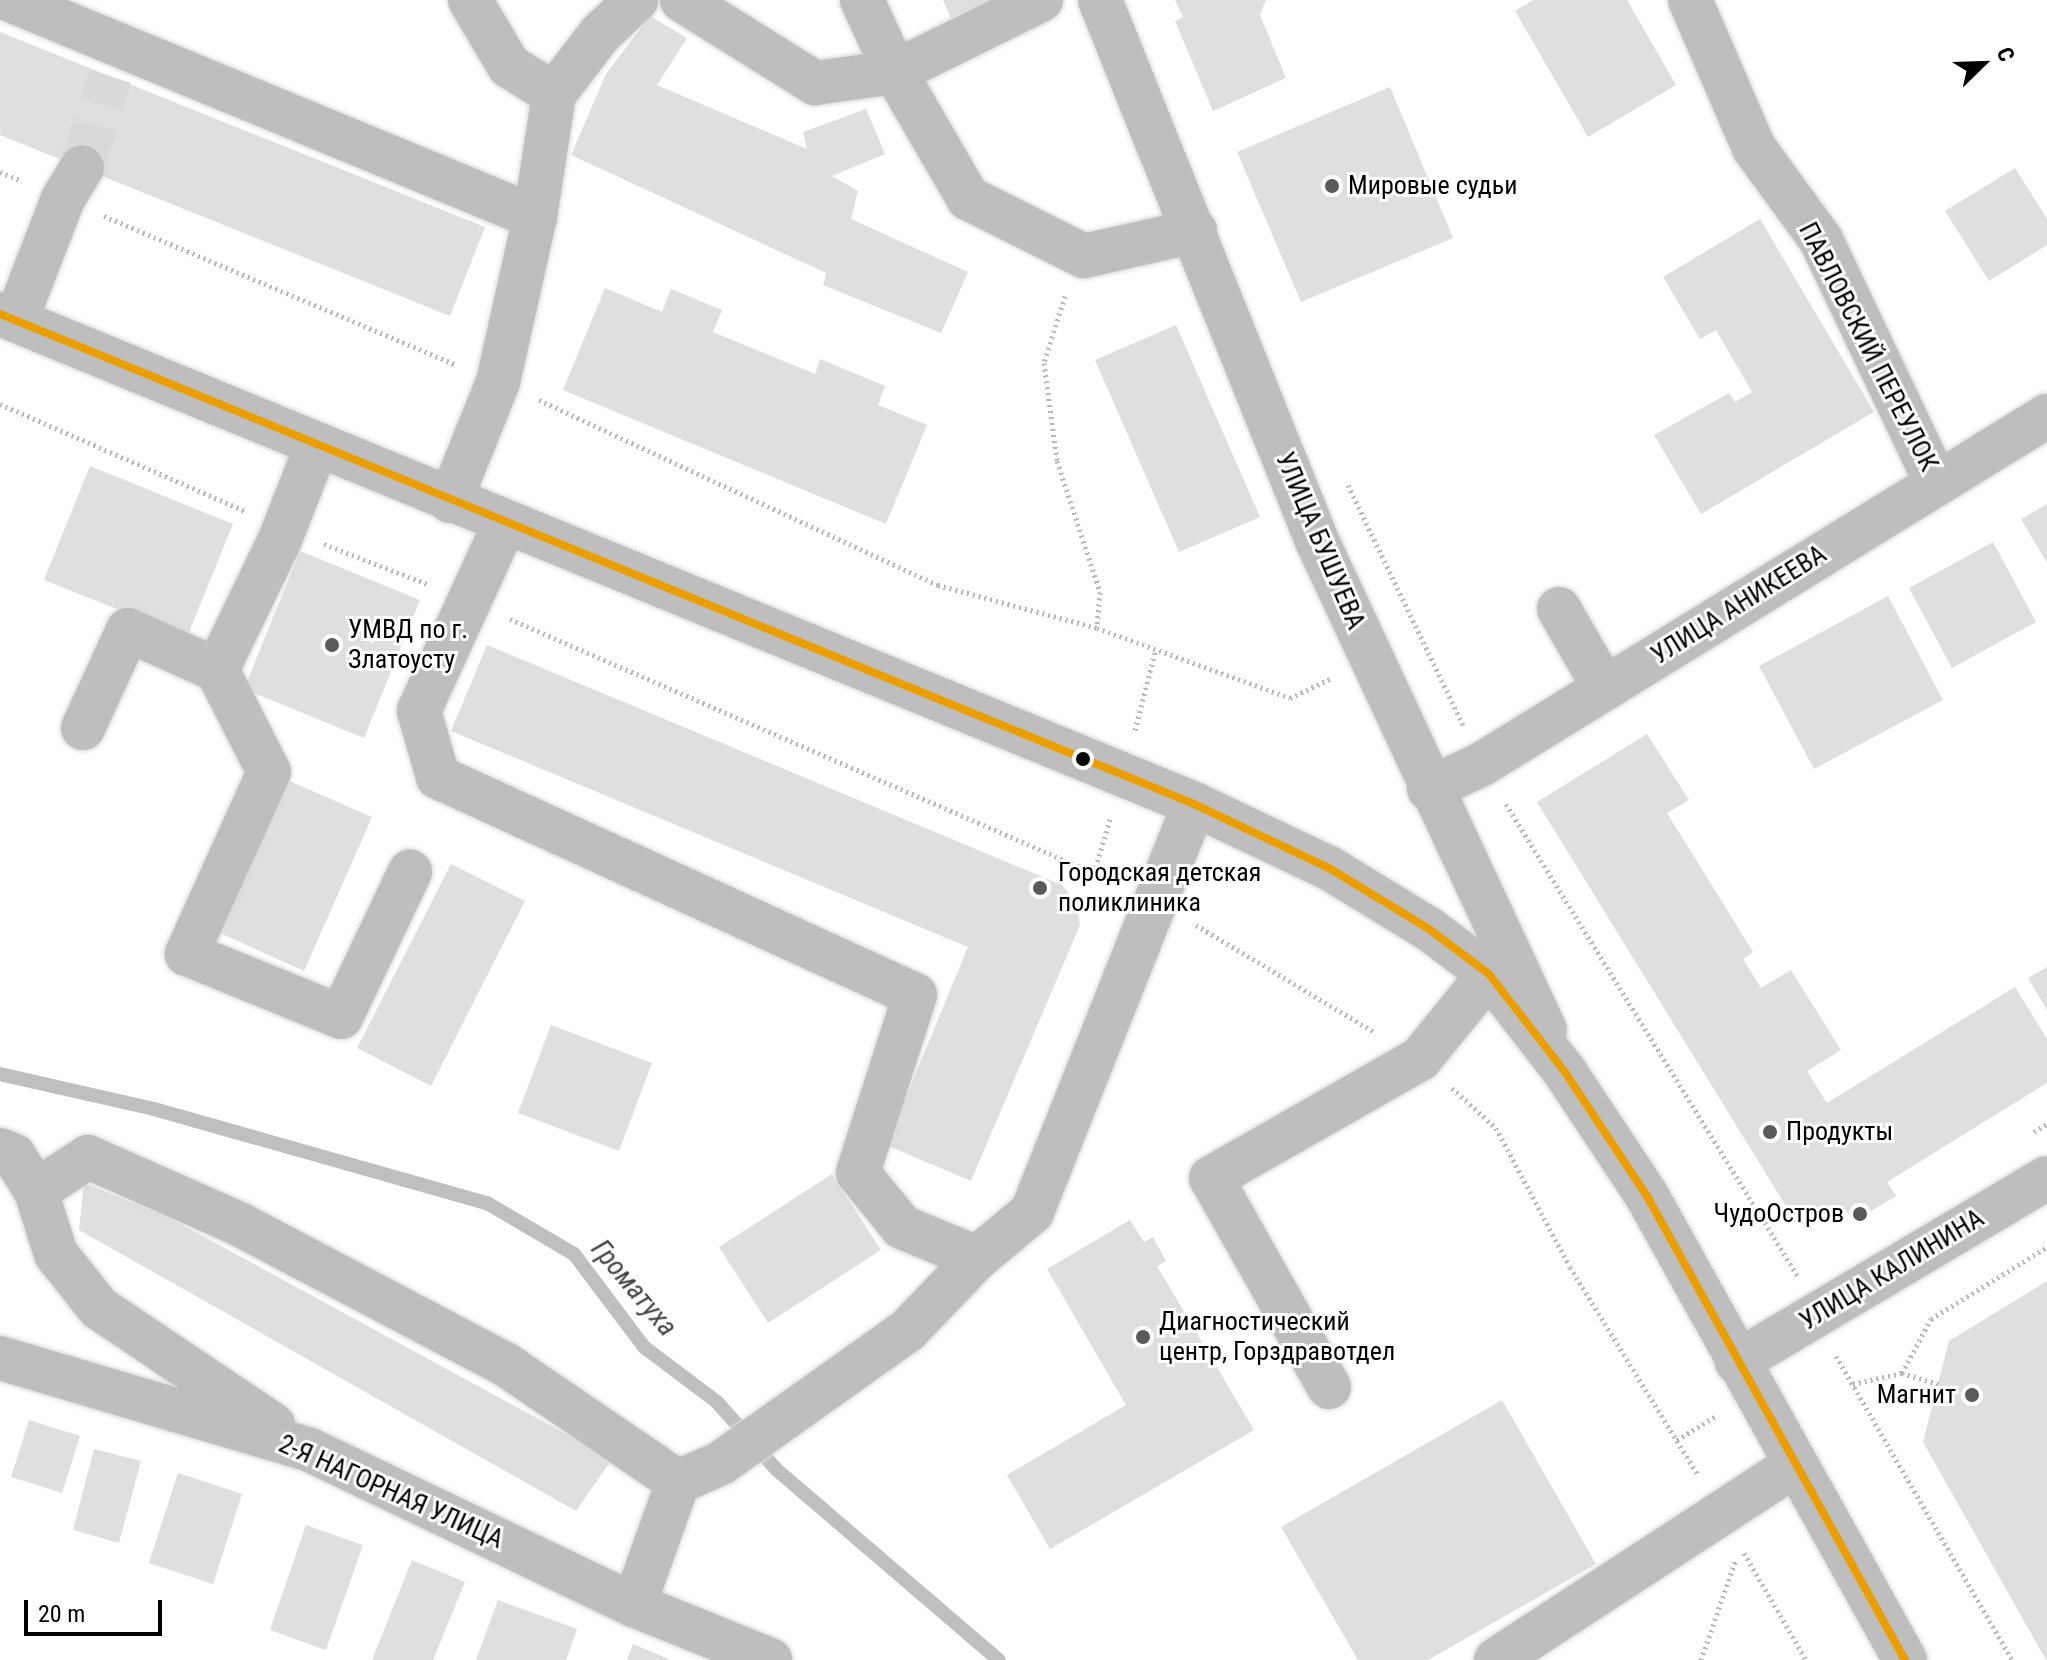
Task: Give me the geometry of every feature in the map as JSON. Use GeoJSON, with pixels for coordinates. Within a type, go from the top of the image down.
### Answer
{"type":"FeatureCollection","features":[{"type":"Feature","properties":{"kind":"street"},"geometry":{"type":"LineString","coordinates":[[10,0],[118,62],[535,217]]}},
{"type":"Feature","properties":{"kind":"street"},"geometry":{"type":"LineString","coordinates":[[470,0],[509,66],[554,94]]}},
{"type":"Feature","properties":{"kind":"street"},"geometry":{"type":"LineString","coordinates":[[450,501],[498,382],[535,217],[554,94],[600,34],[636,0]]}},
{"type":"Feature","properties":{"kind":"street"},"geometry":{"type":"LineString","coordinates":[[682,0],[815,83],[895,72],[1041,0]]}},
{"type":"Feature","properties":{"kind":"street"},"geometry":{"type":"LineString","coordinates":[[862,0],[895,72],[968,198],[1084,256],[1195,231]]}},
{"type":"Feature","properties":{"kind":"street","name":"УЛИЦА БУШУЕВА"},"geometry":{"type":"LineString","coordinates":[[1100,0],[1370,660],[1565,1072]]}},
{"type":"Feature","properties":{"kind":"street","name":"ПАВЛОВСКИЙ ПЕРЕУЛОК"},"geometry":{"type":"LineString","coordinates":[[1690,0],[1754,148],[1821,240],[1936,482]]}},
{"type":"Feature","properties":{"kind":"street"},"geometry":{"type":"LineString","coordinates":[[72,183],[8,317],[1194,804],[1329,868],[1429,929],[1489,974],[1565,1072],[1647,1196],[1905,1660]]}},
{"type":"Feature","properties":{"kind":"street","name":"УЛИЦА АНИКЕЕВА"},"geometry":{"type":"LineString","coordinates":[[1429,789],[1482,764],[2047,416]]}},
{"type":"Feature","properties":{"kind":"street"},"geometry":{"type":"LineString","coordinates":[[217,670],[285,529],[317,445]]}},
{"type":"Feature","properties":{"kind":"street"},"geometry":{"type":"LineString","coordinates":[[505,523],[419,711],[438,777],[915,995],[858,1173],[902,1227],[977,1258]]}},
{"type":"Feature","properties":{"kind":"street"},"geometry":{"type":"LineString","coordinates":[[1559,609],[1605,689]]}},
{"type":"Feature","properties":{"kind":"street"},"geometry":{"type":"LineString","coordinates":[[83,728],[128,630],[217,670],[269,772],[187,954],[341,1017],[410,872]]}},
{"type":"Feature","properties":{"kind":"street"},"geometry":{"type":"LineString","coordinates":[[634,1605],[678,1482],[721,1463],[907,1331],[977,1258],[1032,1212],[1194,804]]}},
{"type":"Feature","properties":{"kind":"street"},"geometry":{"type":"LineString","coordinates":[[1329,1387],[1211,1178],[1420,1059],[1489,974]]}},
{"type":"Feature","properties":{"kind":"street"},"geometry":{"type":"LineString","coordinates":[[0,1150],[14,1156],[36,1191],[56,1254],[99,1308],[310,1450]]}},
{"type":"Feature","properties":{"kind":"street"},"geometry":{"type":"LineString","coordinates":[[36,1191],[88,1157],[239,1224],[505,1364],[678,1482]]}},
{"type":"Feature","properties":{"kind":"street","name":"УЛИЦА КАЛИНИНА"},"geometry":{"type":"LineString","coordinates":[[1737,1362],[2047,1178]]}},
{"type":"Feature","properties":{"kind":"street","name":"2-Я НАГОРНАЯ УЛИЦА"},"geometry":{"type":"LineString","coordinates":[[0,1358],[310,1450],[634,1605],[770,1660]]}},
{"type":"Feature","properties":{"kind":"street"},"geometry":{"type":"LineString","coordinates":[[1496,1660],[1795,1465]]}},
{"type":"Feature","properties":{"kind":"path"},"geometry":{"type":"LineString","coordinates":[[0,172],[72,183],[938,585],[1097,628],[1290,698],[1370,660],[1425,646],[1482,764],[1799,1278],[1815,1315],[1853,1384],[2012,1660]]}},
{"type":"Feature","properties":{"kind":"path"},"geometry":{"type":"LineString","coordinates":[[1084,256],[1061,305],[1044,363],[1057,461],[1100,592],[1097,628]]}},
{"type":"Feature","properties":{"kind":"path"},"geometry":{"type":"LineString","coordinates":[[0,404],[285,529],[470,601],[1157,900],[1420,1059],[1496,1128],[1570,1267],[1721,1513]]}},
{"type":"Feature","properties":{"kind":"path"},"geometry":{"type":"LineString","coordinates":[[1902,1373],[1931,1319],[2047,1247]]}},
{"type":"Feature","properties":{"kind":"path"},"geometry":{"type":"LineString","coordinates":[[1853,1384],[1902,1373],[1938,1384]]}},
{"type":"Feature","properties":{"kind":"path"},"geometry":{"type":"LineString","coordinates":[[1701,1660],[1741,1547],[1806,1660]]}},
{"type":"Feature","properties":{"kind":"building"},"geometry":{"type":"Polygon","coordinates":[[[943,0],[993,0],[951,18],[943,0]]]}},
{"type":"Feature","properties":{"kind":"building"},"geometry":{"type":"Polygon","coordinates":[[[1175,0],[1266,0],[1260,15],[1286,78],[1213,111],[1175,21],[1183,17],[1175,0]]]}},
{"type":"Feature","properties":{"kind":"building"},"geometry":{"type":"Polygon","coordinates":[[[1533,0],[1627,0],[1676,85],[1588,137],[1515,11],[1533,0]]]}},
{"type":"Feature","properties":{"kind":"building"},"geometry":{"type":"Polygon","coordinates":[[[650,16],[687,38],[657,85],[807,149],[803,132],[866,109],[885,154],[832,176],[858,191],[851,219],[968,272],[941,333],[823,285],[826,273],[571,155],[606,74],[650,16]]]}},
{"type":"Feature","properties":{"kind":"building"},"geometry":{"type":"Polygon","coordinates":[[[0,32],[485,227],[450,316],[0,135],[0,32]]]}},
{"type":"Feature","properties":{"kind":"building"},"geometry":{"type":"Polygon","coordinates":[[[1390,87],[1453,238],[1301,302],[1237,152],[1390,87]]]}},
{"type":"Feature","properties":{"kind":"building"},"geometry":{"type":"Polygon","coordinates":[[[2015,168],[2047,219],[2047,245],[1989,281],[1945,211],[2015,168]]]}},
{"type":"Feature","properties":{"kind":"building"},"geometry":{"type":"Polygon","coordinates":[[[1760,219],[1874,412],[1701,514],[1654,435],[1729,393],[1735,402],[1752,392],[1716,330],[1700,339],[1663,277],[1760,219]]]}},
{"type":"Feature","properties":{"kind":"building"},"geometry":{"type":"Polygon","coordinates":[[[605,288],[662,312],[671,289],[722,310],[713,332],[815,374],[820,359],[885,386],[878,405],[927,425],[886,524],[563,390],[605,288]]]}},
{"type":"Feature","properties":{"kind":"building"},"geometry":{"type":"Polygon","coordinates":[[[1176,325],[1260,517],[1179,552],[1095,360],[1176,325]]]}},
{"type":"Feature","properties":{"kind":"building"},"geometry":{"type":"Polygon","coordinates":[[[90,466],[233,524],[187,637],[44,580],[90,466]]]}},
{"type":"Feature","properties":{"kind":"building"},"geometry":{"type":"Polygon","coordinates":[[[2047,504],[2047,563],[2021,519],[2047,504]]]}},
{"type":"Feature","properties":{"kind":"building"},"geometry":{"type":"Polygon","coordinates":[[[1993,542],[2036,622],[1952,668],[1909,588],[1993,542]]]}},
{"type":"Feature","properties":{"kind":"building","name":"УМВД по г. Златоусту"},"geometry":{"type":"Polygon","coordinates":[[[300,551],[420,600],[364,738],[244,689],[300,551]]]}},
{"type":"Feature","properties":{"kind":"building"},"geometry":{"type":"Polygon","coordinates":[[[1888,596],[1943,700],[1814,769],[1759,666],[1888,596]]]}},
{"type":"Feature","properties":{"kind":"building"},"geometry":{"type":"Polygon","coordinates":[[[487,645],[1062,885],[1076,902],[1080,925],[971,1181],[886,1145],[968,947],[451,731],[487,645]]]}},
{"type":"Feature","properties":{"kind":"building"},"geometry":{"type":"Polygon","coordinates":[[[1647,734],[1689,800],[1667,813],[1753,952],[1743,959],[1761,988],[1791,970],[1841,1050],[1807,1071],[1827,1103],[2015,987],[2047,1039],[2047,1083],[1887,1182],[1896,1196],[1853,1222],[1843,1206],[1822,1219],[1789,1211],[1537,802],[1647,734]]]}},
{"type":"Feature","properties":{"kind":"building"},"geometry":{"type":"Polygon","coordinates":[[[287,780],[372,817],[304,971],[220,933],[287,780]]]}},
{"type":"Feature","properties":{"kind":"building"},"geometry":{"type":"Polygon","coordinates":[[[451,864],[525,901],[431,1086],[357,1048],[451,864]]]}},
{"type":"Feature","properties":{"kind":"building"},"geometry":{"type":"Polygon","coordinates":[[[2047,967],[2047,1010],[2028,978],[2047,967]]]}},
{"type":"Feature","properties":{"kind":"building"},"geometry":{"type":"Polygon","coordinates":[[[551,1025],[652,1063],[619,1151],[518,1113],[551,1025]]]}},
{"type":"Feature","properties":{"kind":"building"},"geometry":{"type":"Polygon","coordinates":[[[832,1174],[881,1250],[768,1323],[719,1247],[832,1174]]]}},
{"type":"Feature","properties":{"kind":"building"},"geometry":{"type":"Polygon","coordinates":[[[84,1183],[164,1215],[612,1459],[576,1511],[79,1230],[84,1183]]]}},
{"type":"Feature","properties":{"kind":"building","name":"Диагностический центр, Горздравотдел"},"geometry":{"type":"Polygon","coordinates":[[[1130,1220],[1144,1242],[1153,1237],[1166,1261],[1157,1266],[1254,1430],[1050,1549],[1007,1475],[1126,1405],[1047,1269],[1130,1220]]]}},
{"type":"Feature","properties":{"kind":"building"},"geometry":{"type":"Polygon","coordinates":[[[2047,1281],[2046,1660],[1923,1442],[1949,1341],[2047,1281]]]}},
{"type":"Feature","properties":{"kind":"building"},"geometry":{"type":"Polygon","coordinates":[[[1502,1400],[1596,1564],[1428,1660],[1358,1660],[1281,1527],[1502,1400]]]}},
{"type":"Feature","properties":{"kind":"building"},"geometry":{"type":"Polygon","coordinates":[[[29,1420],[80,1436],[62,1493],[11,1477],[29,1420]]]}},
{"type":"Feature","properties":{"kind":"building"},"geometry":{"type":"Polygon","coordinates":[[[94,1449],[141,1461],[119,1543],[73,1530],[94,1449]]]}},
{"type":"Feature","properties":{"kind":"building"},"geometry":{"type":"Polygon","coordinates":[[[178,1473],[242,1494],[213,1584],[149,1563],[178,1473]]]}},
{"type":"Feature","properties":{"kind":"building"},"geometry":{"type":"Polygon","coordinates":[[[306,1525],[363,1545],[326,1650],[270,1630],[306,1525]]]}},
{"type":"Feature","properties":{"kind":"building"},"geometry":{"type":"Polygon","coordinates":[[[412,1560],[465,1582],[433,1660],[372,1660],[412,1560]]]}},
{"type":"Feature","properties":{"kind":"building"},"geometry":{"type":"Polygon","coordinates":[[[498,1600],[577,1629],[566,1660],[476,1660],[498,1600]]]}},
{"type":"Feature","properties":{"kind":"building"},"geometry":{"type":"Polygon","coordinates":[[[633,1644],[671,1660],[627,1660],[633,1644]]]}},
{"type":"Feature","properties":{"kind":"waterway","name":"Громатуха"},"geometry":{"type":"LineString","coordinates":[[0,1074],[154,1109],[487,1203],[574,1254],[644,1347],[717,1402],[777,1470],[999,1660]]}},
{"type":"Feature","properties":{"kind":"tunnel"},"geometry":{"type":"LineString","coordinates":[[82,167],[110,76]]}},
{"type":"Feature","properties":{"kind":"transit line"},"geometry":{"type":"LineString","coordinates":[[0,314],[1194,804],[1329,868],[1429,929],[1489,974],[1565,1072],[1647,1196],[1905,1660]]}},
{"type":"Feature","properties":{"kind":"place","name":"Мировые судьи"},"geometry":{"type":"Point","coordinates":[1332,186]}},
{"type":"Feature","properties":{"kind":"place","name":"УМВД по г. Златоусту"},"geometry":{"type":"Point","coordinates":[332,645]}},
{"type":"Feature","properties":{"kind":"place","name":"Городская детская поликлиника"},"geometry":{"type":"Point","coordinates":[1040,888]}},
{"type":"Feature","properties":{"kind":"place","name":"Продукты"},"geometry":{"type":"Point","coordinates":[1770,1132]}},
{"type":"Feature","properties":{"kind":"place","name":"ЧудоОстров"},"geometry":{"type":"Point","coordinates":[1860,1214]}},
{"type":"Feature","properties":{"kind":"place","name":"Диагностический центр, Горздравотдел"},"geometry":{"type":"Point","coordinates":[1143,1337]}},
{"type":"Feature","properties":{"kind":"place","name":"Магнит"},"geometry":{"type":"Point","coordinates":[1972,1395]}}]}
